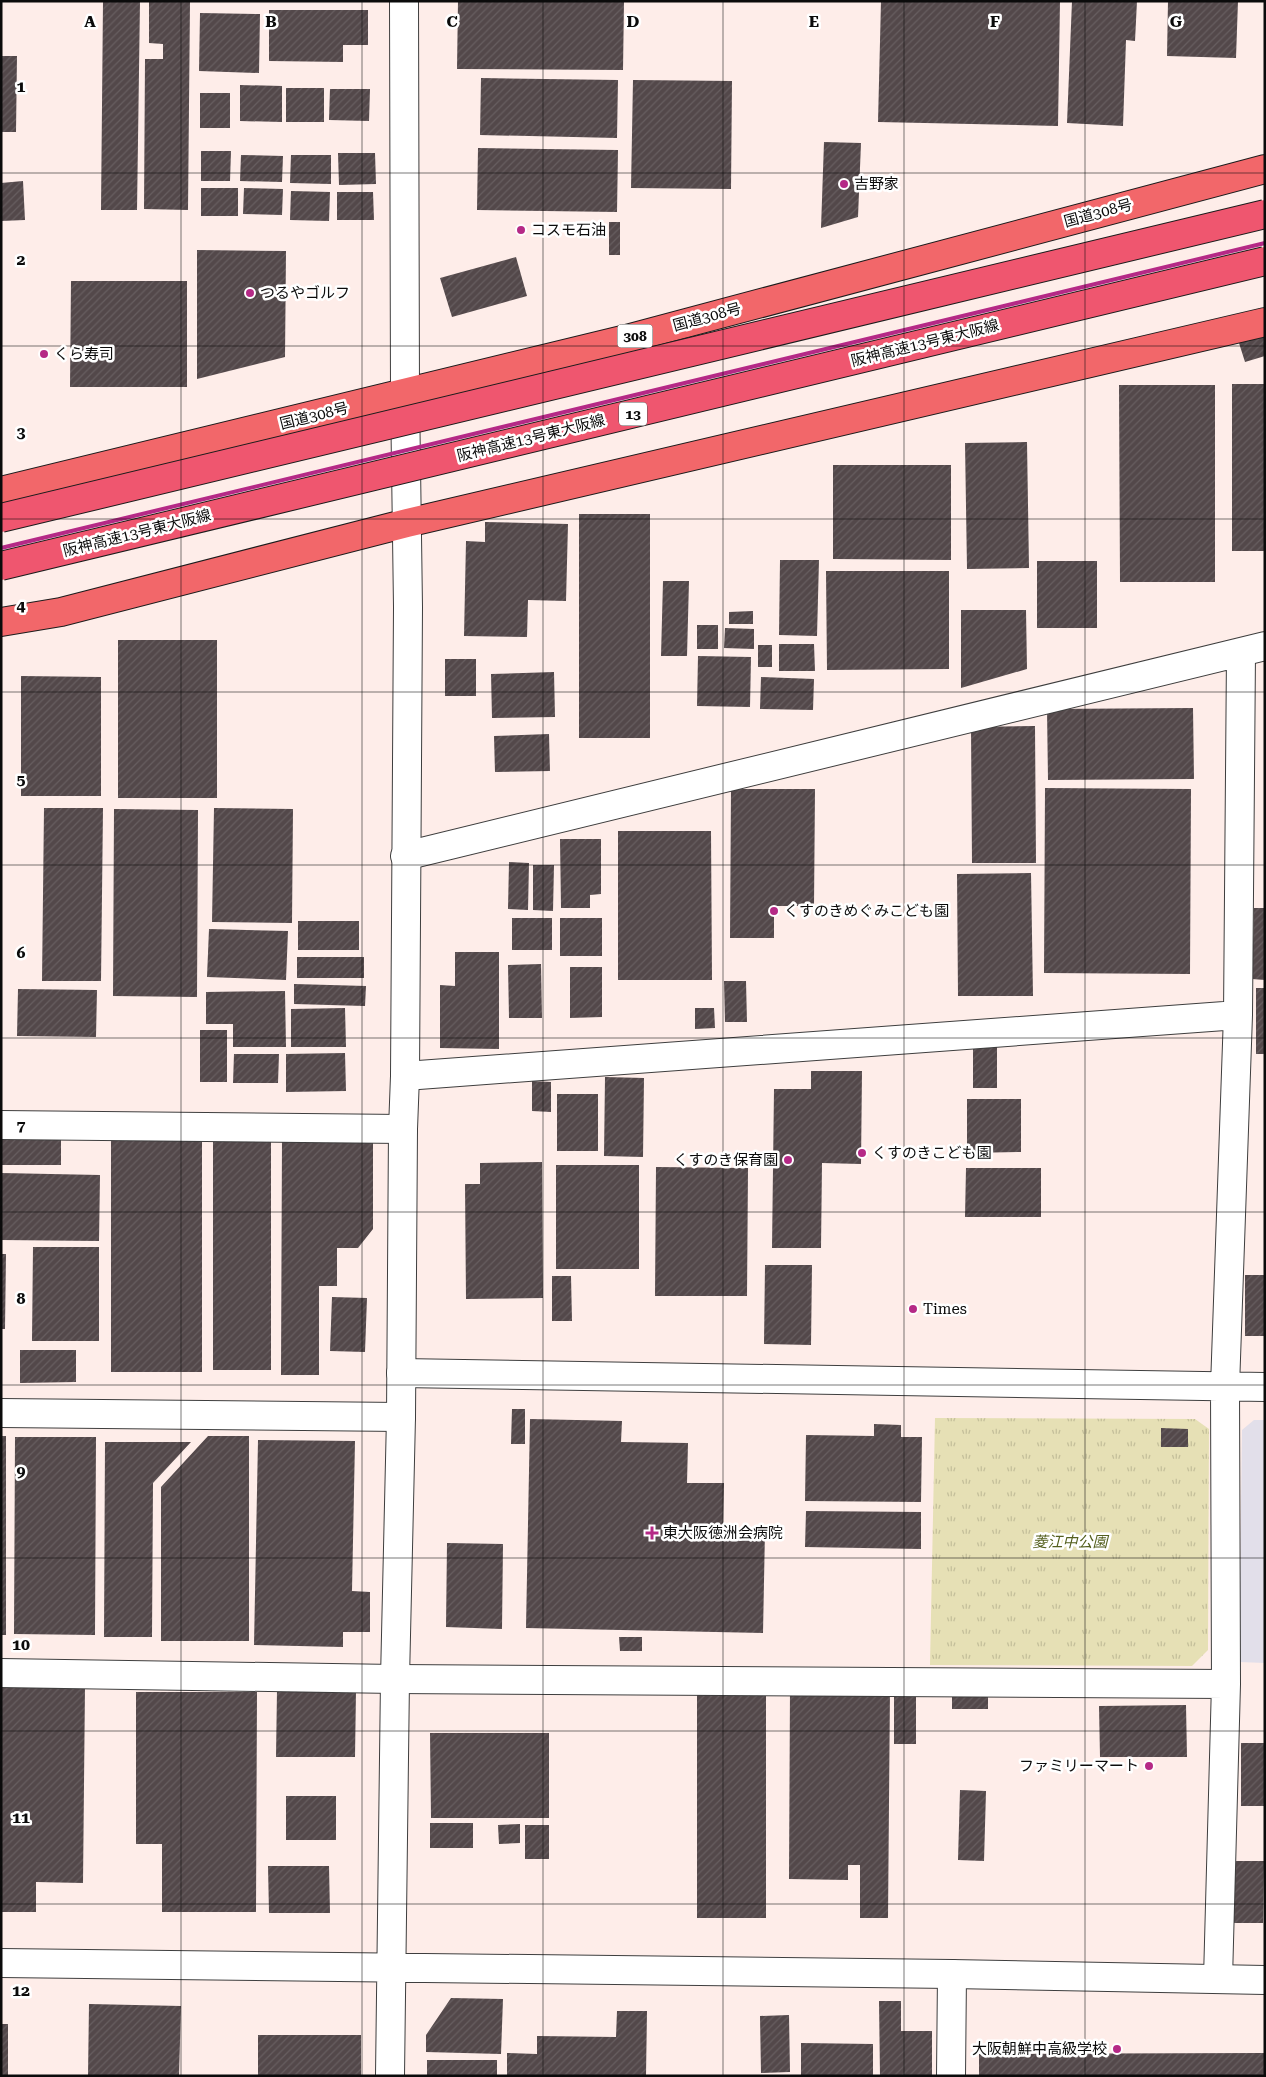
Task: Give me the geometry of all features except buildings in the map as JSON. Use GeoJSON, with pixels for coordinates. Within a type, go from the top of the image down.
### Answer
{"type":"FeatureCollection","features":[{"type":"Feature","properties":{"kind":"highway","name":"国道308号"},"geometry":{"type":"LineString","coordinates":[[1,491],[649,333],[1265,169]]}},
{"type":"Feature","properties":{"kind":"highway"},"geometry":{"type":"LineString","coordinates":[[1,518],[1265,214]]}},
{"type":"Feature","properties":{"kind":"highway","name":"阪神高速13号東大阪線"},"geometry":{"type":"LineString","coordinates":[[1,566],[1265,261]]}},
{"type":"Feature","properties":{"kind":"highway"},"geometry":{"type":"LineString","coordinates":[[1,622],[61,612],[407,523],[1265,322]]}},
{"type":"Feature","properties":{"kind":"street"},"geometry":{"type":"LineString","coordinates":[[390,2076],[395,1679],[401,1417],[402,1129],[405,1076],[408,617],[405,394],[404,1]]}},
{"type":"Feature","properties":{"kind":"street"},"geometry":{"type":"LineString","coordinates":[[405,856],[1253,650],[1225,1387],[1226,1684],[1218,1979]]}},
{"type":"Feature","properties":{"kind":"street"},"geometry":{"type":"LineString","coordinates":[[405,1076],[1238,1015]]}},
{"type":"Feature","properties":{"kind":"street"},"geometry":{"type":"LineString","coordinates":[[1,1125],[402,1129]]}},
{"type":"Feature","properties":{"kind":"street"},"geometry":{"type":"LineString","coordinates":[[401,1374],[1265,1387]]}},
{"type":"Feature","properties":{"kind":"street"},"geometry":{"type":"LineString","coordinates":[[1,1413],[401,1417]]}},
{"type":"Feature","properties":{"kind":"street"},"geometry":{"type":"LineString","coordinates":[[1,1674],[395,1679],[1226,1684]]}},
{"type":"Feature","properties":{"kind":"street"},"geometry":{"type":"LineString","coordinates":[[1,1963],[952,1974],[1265,1980]]}},
{"type":"Feature","properties":{"kind":"street"},"geometry":{"type":"LineString","coordinates":[[951,2076],[952,1974]]}},
{"type":"Feature","properties":{"kind":"shaded area"},"geometry":{"type":"Polygon","coordinates":[[[1254,1420],[1265,1420],[1265,1663],[1239,1662],[1242,1430],[1254,1420]]]}},
{"type":"Feature","properties":{"kind":"green space","name":"菱江中公園"},"geometry":{"type":"Polygon","coordinates":[[[935,1418],[1195,1419],[1209,1429],[1208,1650],[1192,1666],[930,1665],[935,1418]]]}},
{"type":"Feature","properties":{"kind":"railway"},"geometry":{"type":"LineString","coordinates":[[1,520],[1265,226]]}},
{"type":"Feature","properties":{"kind":"railway"},"geometry":{"type":"LineString","coordinates":[[1,548],[1265,243]]}},
{"type":"Feature","properties":{"kind":"place","name":"吉野家"},"geometry":{"type":"Point","coordinates":[844,184]}},
{"type":"Feature","properties":{"kind":"place","name":"コスモ石油"},"geometry":{"type":"Point","coordinates":[521,230]}},
{"type":"Feature","properties":{"kind":"place","name":"つるやゴルフ"},"geometry":{"type":"Point","coordinates":[250,293]}},
{"type":"Feature","properties":{"kind":"place","name":"くら寿司"},"geometry":{"type":"Point","coordinates":[44,354]}},
{"type":"Feature","properties":{"kind":"place","name":"くすのきめぐみこども園"},"geometry":{"type":"Point","coordinates":[774,911]}},
{"type":"Feature","properties":{"kind":"place","name":"くすのきこども園"},"geometry":{"type":"Point","coordinates":[862,1153]}},
{"type":"Feature","properties":{"kind":"place","name":"くすのき保育園"},"geometry":{"type":"Point","coordinates":[788,1160]}},
{"type":"Feature","properties":{"kind":"place","name":"Times"},"geometry":{"type":"Point","coordinates":[913,1309]}},
{"type":"Feature","properties":{"kind":"place","name":"東大阪徳洲会病院"},"geometry":{"type":"Point","coordinates":[652,1533]}},
{"type":"Feature","properties":{"kind":"place","name":"ファミリーマート"},"geometry":{"type":"Point","coordinates":[1149,1766]}},
{"type":"Feature","properties":{"kind":"place","name":"大阪朝鮮中高級学校"},"geometry":{"type":"Point","coordinates":[1117,2049]}}]}
